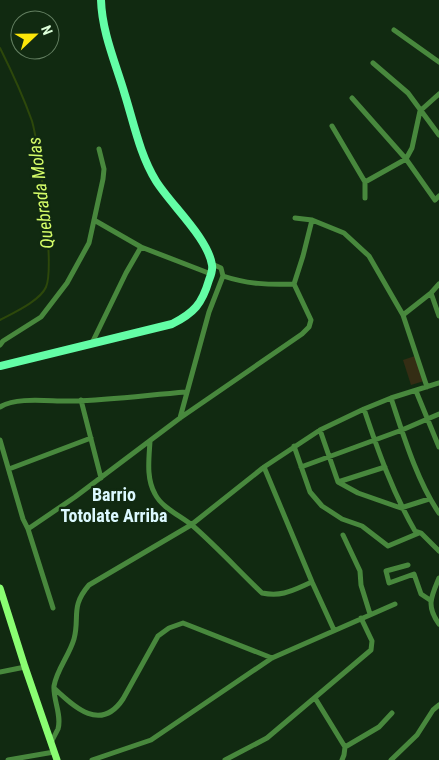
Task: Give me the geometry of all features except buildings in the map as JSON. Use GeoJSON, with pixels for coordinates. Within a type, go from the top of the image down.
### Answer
{"type":"FeatureCollection","features":[{"type":"Feature","properties":{"kind":"main road"},"geometry":{"type":"LineString","coordinates":[[0,366],[165,326],[185,318],[201,302],[211,274],[212,264],[209,254],[161,189],[147,166],[105,30],[101,0]]}},
{"type":"Feature","properties":{"kind":"main road"},"geometry":{"type":"LineString","coordinates":[[0,588],[2,600],[56,756]]}},
{"type":"Feature","properties":{"kind":"street"},"geometry":{"type":"LineString","coordinates":[[394,30],[439,62]]}},
{"type":"Feature","properties":{"kind":"street"},"geometry":{"type":"LineString","coordinates":[[373,63],[408,93],[439,135]]}},
{"type":"Feature","properties":{"kind":"street"},"geometry":{"type":"LineString","coordinates":[[365,182],[406,159],[412,148],[420,111],[439,94]]}},
{"type":"Feature","properties":{"kind":"street"},"geometry":{"type":"LineString","coordinates":[[352,98],[406,159],[435,200],[439,196]]}},
{"type":"Feature","properties":{"kind":"street"},"geometry":{"type":"LineString","coordinates":[[332,126],[365,182],[365,198]]}},
{"type":"Feature","properties":{"kind":"street"},"geometry":{"type":"LineString","coordinates":[[0,345],[41,317],[67,282],[89,243],[103,179],[104,169],[99,149]]}},
{"type":"Feature","properties":{"kind":"street"},"geometry":{"type":"LineString","coordinates":[[294,218],[312,220],[344,233],[369,256],[403,315],[427,388]]}},
{"type":"Feature","properties":{"kind":"street"},"geometry":{"type":"LineString","coordinates":[[94,220],[142,246],[211,274]]}},
{"type":"Feature","properties":{"kind":"street"},"geometry":{"type":"LineString","coordinates":[[28,529],[101,478],[180,418],[302,334],[309,327],[311,320],[294,284],[312,220]]}},
{"type":"Feature","properties":{"kind":"street"},"geometry":{"type":"LineString","coordinates":[[92,343],[126,273],[142,246]]}},
{"type":"Feature","properties":{"kind":"street"},"geometry":{"type":"LineString","coordinates":[[180,418],[209,312],[223,276],[221,268],[212,264]]}},
{"type":"Feature","properties":{"kind":"street"},"geometry":{"type":"LineString","coordinates":[[223,276],[257,284],[294,284]]}},
{"type":"Feature","properties":{"kind":"street"},"geometry":{"type":"LineString","coordinates":[[403,315],[431,293],[439,284]]}},
{"type":"Feature","properties":{"kind":"street"},"geometry":{"type":"LineString","coordinates":[[431,293],[439,316]]}},
{"type":"Feature","properties":{"kind":"street"},"geometry":{"type":"LineString","coordinates":[[51,743],[58,729],[59,720],[54,688],[57,673],[68,654],[74,638],[76,610],[82,594],[89,585],[191,525],[264,467],[320,430],[391,398],[439,383]]}},
{"type":"Feature","properties":{"kind":"street"},"geometry":{"type":"LineString","coordinates":[[416,391],[439,447]]}},
{"type":"Feature","properties":{"kind":"street"},"geometry":{"type":"LineString","coordinates":[[0,407],[6,403],[17,401],[80,400],[186,392]]}},
{"type":"Feature","properties":{"kind":"street"},"geometry":{"type":"LineString","coordinates":[[391,398],[429,499],[439,513]]}},
{"type":"Feature","properties":{"kind":"street"},"geometry":{"type":"LineString","coordinates":[[80,400],[101,478]]}},
{"type":"Feature","properties":{"kind":"street"},"geometry":{"type":"LineString","coordinates":[[364,409],[401,508],[415,531],[420,533],[439,551]]}},
{"type":"Feature","properties":{"kind":"street"},"geometry":{"type":"LineString","coordinates":[[301,467],[329,455],[402,430],[439,414]]}},
{"type":"Feature","properties":{"kind":"street"},"geometry":{"type":"LineString","coordinates":[[320,430],[338,482],[358,493],[401,508],[429,499]]}},
{"type":"Feature","properties":{"kind":"street"},"geometry":{"type":"LineString","coordinates":[[9,469],[90,438]]}},
{"type":"Feature","properties":{"kind":"street"},"geometry":{"type":"LineString","coordinates":[[0,440],[23,519],[28,529],[53,608]]}},
{"type":"Feature","properties":{"kind":"street"},"geometry":{"type":"LineString","coordinates":[[150,442],[148,468],[150,484],[156,496],[177,516],[191,525],[262,593],[275,595],[290,592],[312,582]]}},
{"type":"Feature","properties":{"kind":"street"},"geometry":{"type":"LineString","coordinates":[[294,446],[310,492],[322,506],[342,518],[362,526],[388,546],[420,533]]}},
{"type":"Feature","properties":{"kind":"street"},"geometry":{"type":"LineString","coordinates":[[338,482],[384,466]]}},
{"type":"Feature","properties":{"kind":"street"},"geometry":{"type":"LineString","coordinates":[[264,467],[334,630]]}},
{"type":"Feature","properties":{"kind":"street"},"geometry":{"type":"LineString","coordinates":[[343,535],[360,571],[361,584],[370,614]]}},
{"type":"Feature","properties":{"kind":"street"},"geometry":{"type":"LineString","coordinates":[[408,565],[386,572],[390,583],[414,574],[421,594],[430,600]]}},
{"type":"Feature","properties":{"kind":"street"},"geometry":{"type":"LineString","coordinates":[[439,578],[430,600],[431,611],[439,624]]}},
{"type":"Feature","properties":{"kind":"street"},"geometry":{"type":"LineString","coordinates":[[92,760],[151,740],[272,658],[395,604]]}},
{"type":"Feature","properties":{"kind":"street"},"geometry":{"type":"LineString","coordinates":[[225,760],[267,738],[371,650],[372,642],[361,618]]}},
{"type":"Feature","properties":{"kind":"street"},"geometry":{"type":"LineString","coordinates":[[54,688],[72,705],[86,713],[98,716],[110,713],[118,707],[158,636],[169,628],[183,623],[272,658]]}},
{"type":"Feature","properties":{"kind":"street"},"geometry":{"type":"LineString","coordinates":[[0,672],[25,667]]}},
{"type":"Feature","properties":{"kind":"street"},"geometry":{"type":"LineString","coordinates":[[315,698],[345,747],[342,760]]}},
{"type":"Feature","properties":{"kind":"street"},"geometry":{"type":"LineString","coordinates":[[391,760],[417,735],[433,710],[439,705]]}},
{"type":"Feature","properties":{"kind":"street"},"geometry":{"type":"LineString","coordinates":[[345,747],[379,727],[392,713]]}},
{"type":"Feature","properties":{"kind":"street"},"geometry":{"type":"LineString","coordinates":[[8,760],[56,756]]}},
{"type":"Feature","properties":{"kind":"shaded area"},"geometry":{"type":"Polygon","coordinates":[[[415,356],[424,381],[411,385],[403,360],[415,356]]]}},
{"type":"Feature","properties":{"kind":"waterway","name":"Quebrada Molas"},"geometry":{"type":"LineString","coordinates":[[0,48],[32,121],[42,179],[49,256],[48,275],[43,292],[26,306],[0,320]]}},
{"type":"Feature","properties":{"kind":"district","name":"Barrio Totolate Arriba"},"geometry":{"type":"Point","coordinates":[114,505]}}]}
